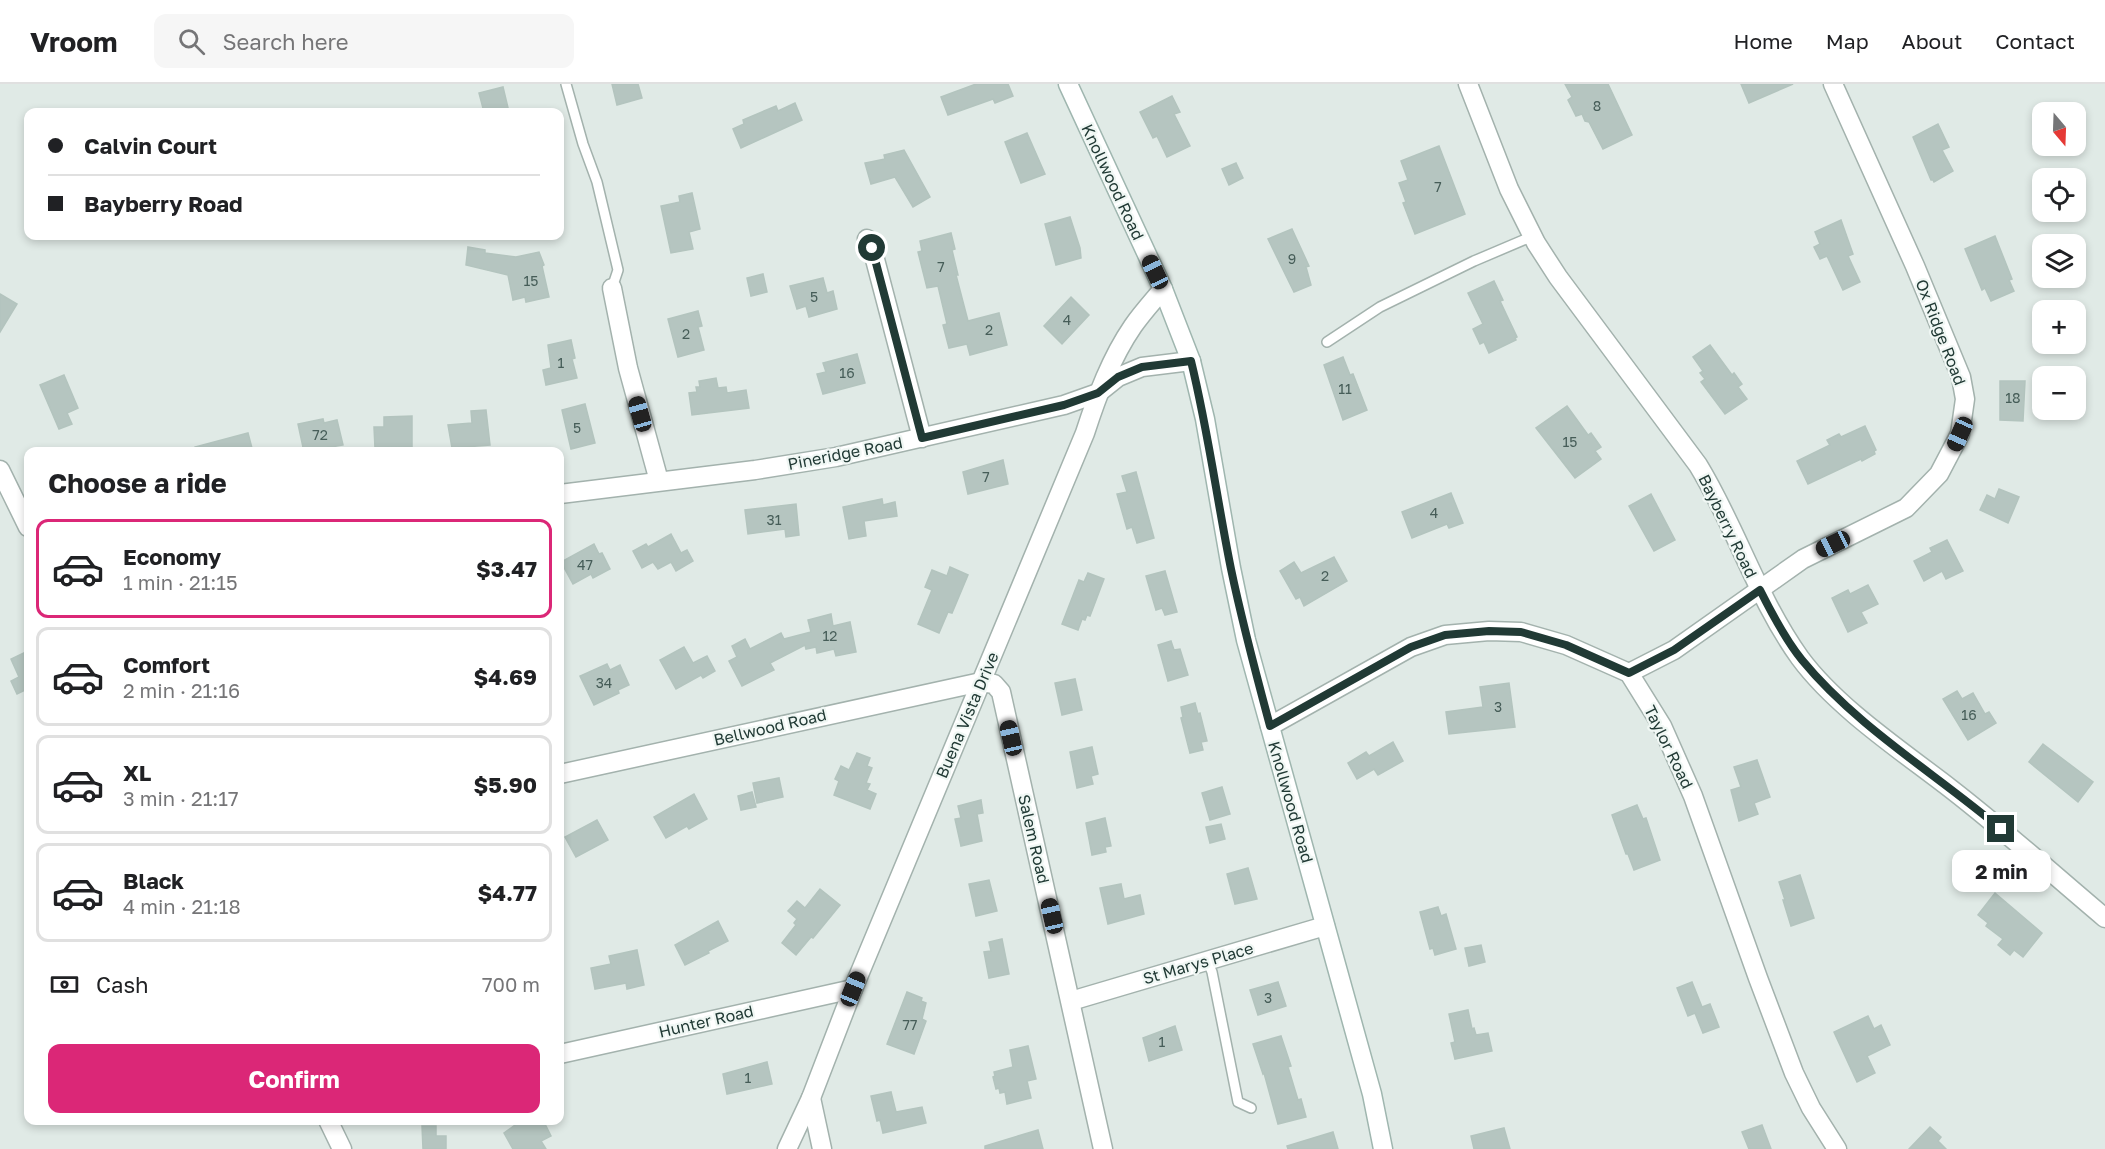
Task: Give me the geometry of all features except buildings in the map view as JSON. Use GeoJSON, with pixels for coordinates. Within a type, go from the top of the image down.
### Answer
{"type":"FeatureCollection","features":[{"type":"Feature","properties":{"kind":"street","name":"Knollwood Road"},"geometry":{"type":"LineString","coordinates":[[1068,84],[1162,289],[1191,361],[1246,640],[1372,1094],[1383,1149]]}},
{"type":"Feature","properties":{"kind":"street","name":"Bayberry Road"},"geometry":{"type":"LineString","coordinates":[[1468,84],[1509,189],[1533,236],[1558,277],[1698,465],[1713,490],[1776,622],[1802,659],[1833,694],[1983,814],[2105,918]]}},
{"type":"Feature","properties":{"kind":"street","name":"Ox Ridge Road"},"geometry":{"type":"LineString","coordinates":[[1629,673],[1674,650],[1803,559],[1906,508],[1939,474],[1960,434],[1965,399],[1961,377],[1915,266],[1833,84]]}},
{"type":"Feature","properties":{"kind":"street"},"geometry":{"type":"LineString","coordinates":[[867,239],[872,248],[922,438]]}},
{"type":"Feature","properties":{"kind":"street"},"geometry":{"type":"LineString","coordinates":[[612,288],[628,369],[659,481]]}},
{"type":"Feature","properties":{"kind":"street","name":"Buena Vista Drive"},"geometry":{"type":"LineString","coordinates":[[787,1149],[811,1098],[853,989],[1085,433],[1098,393],[1132,327],[1162,289]]}},
{"type":"Feature","properties":{"kind":"street","name":"Pineridge Road"},"geometry":{"type":"LineString","coordinates":[[564,493],[836,457],[1064,405],[1098,393],[1118,377],[1142,367],[1191,361]]}},
{"type":"Feature","properties":{"kind":"street"},"geometry":{"type":"LineString","coordinates":[[0,470],[24,519]]}},
{"type":"Feature","properties":{"kind":"street"},"geometry":{"type":"LineString","coordinates":[[1270,726],[1411,647],[1445,635],[1489,631],[1521,632],[1566,645],[1629,673]]}},
{"type":"Feature","properties":{"kind":"street","name":"Taylor Road"},"geometry":{"type":"LineString","coordinates":[[1629,673],[1662,726],[1684,776],[1794,1072],[1811,1108],[1837,1149]]}},
{"type":"Feature","properties":{"kind":"street","name":"Bellwood Road"},"geometry":{"type":"LineString","coordinates":[[564,773],[981,682]]}},
{"type":"Feature","properties":{"kind":"street","name":"Salem Road"},"geometry":{"type":"LineString","coordinates":[[981,682],[994,684],[1001,692],[1103,1149]]}},
{"type":"Feature","properties":{"kind":"street","name":"St Marys Place"},"geometry":{"type":"LineString","coordinates":[[1071,1002],[1325,926]]}},
{"type":"Feature","properties":{"kind":"street","name":"Hunter Road"},"geometry":{"type":"LineString","coordinates":[[564,1053],[853,989]]}},
{"type":"Feature","properties":{"kind":"street"},"geometry":{"type":"LineString","coordinates":[[811,1098],[822,1149]]}},
{"type":"Feature","properties":{"kind":"street"},"geometry":{"type":"LineString","coordinates":[[330,1125],[342,1149]]}},
{"type":"Feature","properties":{"kind":"lane"},"geometry":{"type":"LineString","coordinates":[[566,84],[583,144],[597,182],[618,270],[612,288]]}},
{"type":"Feature","properties":{"kind":"lane"},"geometry":{"type":"LineString","coordinates":[[1327,342],[1380,307],[1474,261],[1533,236]]}},
{"type":"Feature","properties":{"kind":"lane"},"geometry":{"type":"LineString","coordinates":[[1207,960],[1212,972],[1238,1102],[1251,1108]]}},
{"type":"Feature","properties":{"kind":"route"},"geometry":{"type":"LineString","coordinates":[[872,248],[922,438],[1064,405],[1098,393],[1118,377],[1142,367],[1191,361],[1204,419],[1234,586],[1246,640],[1270,726],[1411,647],[1445,635],[1489,631],[1521,632],[1566,645],[1629,673],[1674,650],[1760,590],[1776,622],[1802,659],[1833,694],[2001,829]]}}]}
